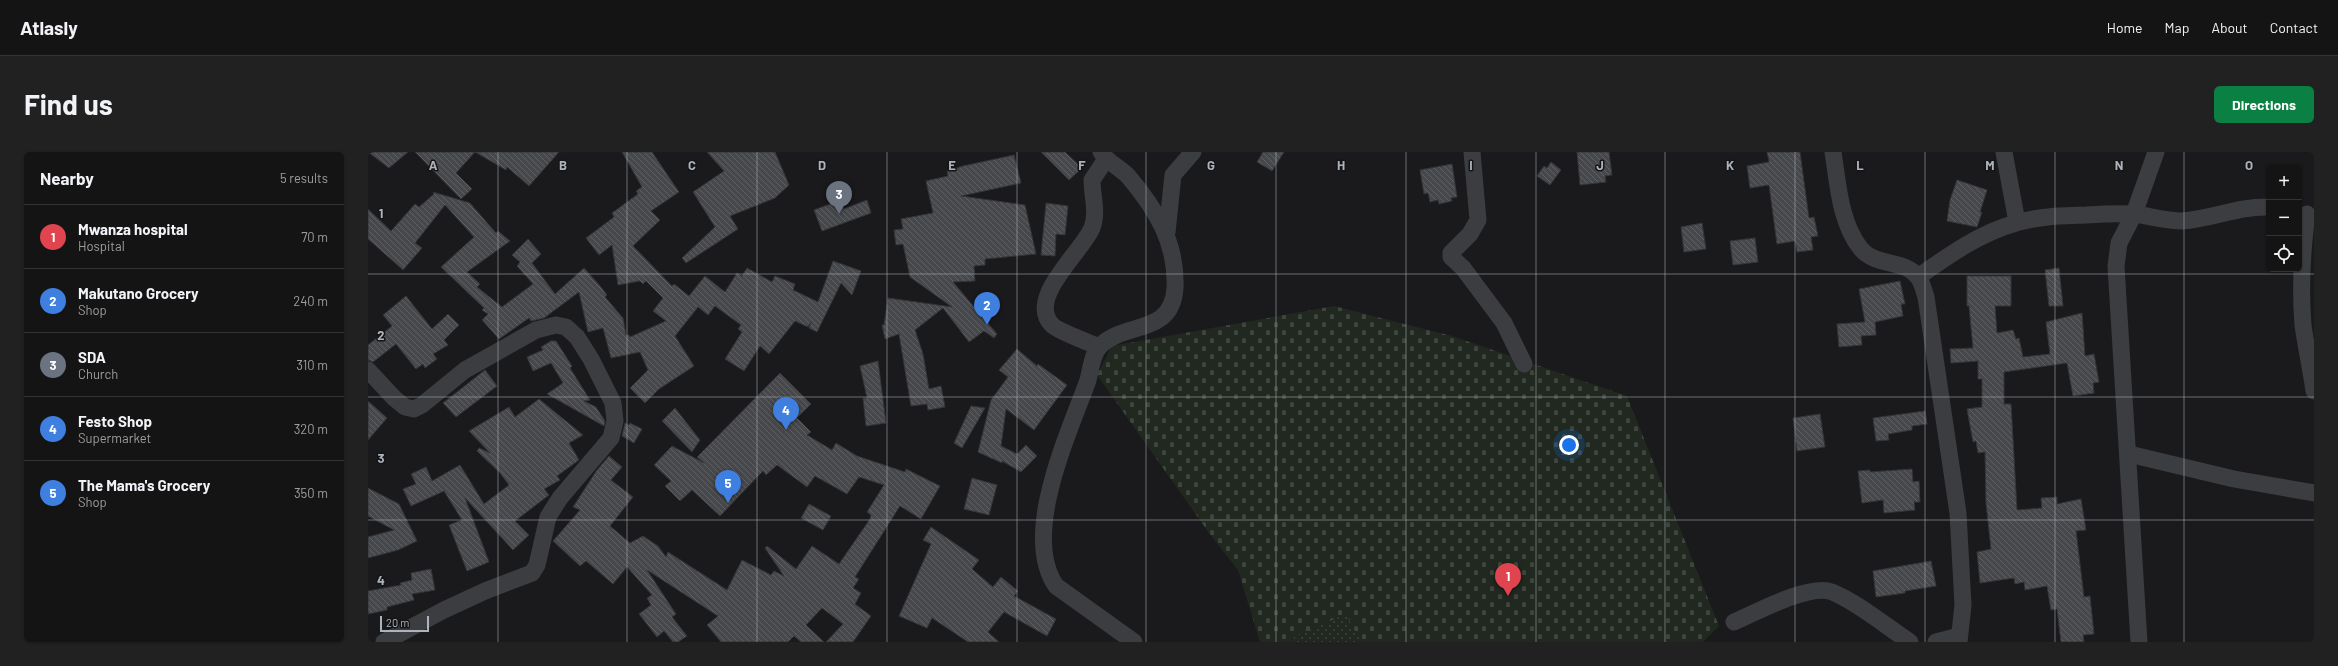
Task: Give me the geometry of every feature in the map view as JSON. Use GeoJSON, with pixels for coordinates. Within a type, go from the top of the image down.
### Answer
{"type":"FeatureCollection","features":[{"type":"Feature","properties":{"kind":"street"},"geometry":{"type":"LineString","coordinates":[[1134,642],[1056,586],[1048,574],[1044,553],[1047,498],[1053,473],[1099,347],[1111,338],[1152,324],[1164,316],[1172,306],[1175,287],[1172,255],[1167,232],[1173,175],[1193,152]]}},
{"type":"Feature","properties":{"kind":"street"},"geometry":{"type":"LineString","coordinates":[[1472,152],[1478,220],[1470,234],[1454,249],[1452,257],[1463,268],[1504,323],[1524,364]]}},
{"type":"Feature","properties":{"kind":"street"},"geometry":{"type":"LineString","coordinates":[[1833,152],[1844,211],[1850,230],[1862,250],[1880,261],[1901,265],[1918,277],[1926,297],[1958,513],[1963,588],[1959,639],[1936,642]]}},
{"type":"Feature","properties":{"kind":"street"},"geometry":{"type":"LineString","coordinates":[[2004,152],[2017,222]]}},
{"type":"Feature","properties":{"kind":"street"},"geometry":{"type":"LineString","coordinates":[[2139,642],[2129,454],[2116,266],[2119,243],[2134,214],[2156,152]]}},
{"type":"Feature","properties":{"kind":"street"},"geometry":{"type":"LineString","coordinates":[[1099,347],[1052,325],[1046,312],[1045,302],[1053,284],[1092,228],[1095,209],[1092,180],[1104,156],[1127,175],[1167,232]]}},
{"type":"Feature","properties":{"kind":"street"},"geometry":{"type":"LineString","coordinates":[[1918,277],[1950,254],[1981,236],[2017,222],[2063,216],[2134,214],[2164,220],[2183,220],[2242,209],[2266,208]]}},
{"type":"Feature","properties":{"kind":"street"},"geometry":{"type":"LineString","coordinates":[[2307,214],[2302,252],[2302,288],[2304,325],[2314,392]]}},
{"type":"Feature","properties":{"kind":"street"},"geometry":{"type":"LineString","coordinates":[[368,370],[404,407],[414,409],[422,405],[465,370],[509,344],[536,330],[556,325],[566,327],[577,337],[613,403],[615,421],[611,438],[560,498],[548,517],[537,566],[532,573],[472,597],[384,642]]}},
{"type":"Feature","properties":{"kind":"street"},"geometry":{"type":"LineString","coordinates":[[2129,454],[2234,479],[2314,493]]}},
{"type":"Feature","properties":{"kind":"street"},"geometry":{"type":"LineString","coordinates":[[1734,622],[1792,598],[1815,591],[1832,592],[1910,642]]}},
{"type":"Feature","properties":{"kind":"green space"},"geometry":{"type":"Polygon","coordinates":[[[1334,306],[1452,336],[1627,396],[1719,626],[1703,642],[1260,642],[1238,570],[1209,533],[1097,375],[1112,346],[1334,306]]]}},
{"type":"Feature","properties":{"kind":"green space"},"geometry":{"type":"Polygon","coordinates":[[[1346,614],[1361,642],[1294,642],[1294,637],[1346,614]]]}},
{"type":"Feature","properties":{"kind":"building"},"geometry":{"type":"Polygon","coordinates":[[[368,152],[408,152],[389,168],[368,152]]]}},
{"type":"Feature","properties":{"kind":"building"},"geometry":{"type":"Polygon","coordinates":[[[415,152],[475,152],[456,173],[472,189],[461,199],[415,152]]]}},
{"type":"Feature","properties":{"kind":"building"},"geometry":{"type":"Polygon","coordinates":[[[475,152],[559,152],[529,186],[507,167],[506,170],[475,152]]]}},
{"type":"Feature","properties":{"kind":"building"},"geometry":{"type":"Polygon","coordinates":[[[622,152],[652,152],[679,192],[651,211],[660,220],[633,246],[672,286],[674,284],[689,296],[705,276],[725,292],[737,273],[742,276],[747,268],[772,282],[775,276],[795,284],[793,290],[818,302],[833,261],[861,271],[852,295],[841,283],[817,332],[809,328],[811,322],[808,327],[795,321],[769,354],[760,346],[744,371],[725,359],[742,332],[738,329],[741,325],[715,306],[708,315],[698,307],[675,336],[694,366],[659,389],[645,403],[630,388],[648,370],[640,352],[611,358],[603,328],[588,332],[579,292],[544,318],[531,321],[529,318],[499,339],[482,320],[488,314],[482,310],[484,308],[441,267],[474,237],[445,205],[415,243],[422,248],[403,270],[368,239],[368,209],[391,231],[415,204],[419,207],[434,194],[433,192],[470,203],[496,233],[498,231],[510,241],[467,272],[480,284],[477,287],[502,307],[533,284],[517,266],[520,262],[512,255],[528,239],[541,254],[532,263],[555,294],[584,268],[601,287],[607,295],[605,297],[623,318],[626,335],[629,335],[630,337],[666,321],[653,311],[663,298],[646,281],[643,284],[640,281],[618,285],[612,245],[599,255],[586,238],[614,217],[612,213],[638,194],[636,191],[642,187],[622,152]]]}},
{"type":"Feature","properties":{"kind":"building"},"geometry":{"type":"Polygon","coordinates":[[[707,152],[775,152],[789,185],[775,198],[730,216],[738,229],[686,263],[682,258],[715,227],[693,192],[724,171],[707,152]]]}},
{"type":"Feature","properties":{"kind":"building"},"geometry":{"type":"Polygon","coordinates":[[[1041,152],[1065,152],[1082,168],[1069,180],[1041,152]]]}},
{"type":"Feature","properties":{"kind":"building"},"geometry":{"type":"Polygon","coordinates":[[[1263,152],[1284,152],[1272,171],[1257,162],[1263,152]]]}},
{"type":"Feature","properties":{"kind":"building"},"geometry":{"type":"Polygon","coordinates":[[[1577,152],[1609,152],[1612,175],[1605,176],[1606,182],[1580,185],[1577,152]]]}},
{"type":"Feature","properties":{"kind":"building"},"geometry":{"type":"Polygon","coordinates":[[[1767,152],[1800,152],[1809,218],[1814,217],[1818,236],[1811,237],[1813,250],[1797,252],[1795,241],[1777,244],[1769,185],[1750,188],[1747,166],[1769,162],[1767,152]]]}},
{"type":"Feature","properties":{"kind":"building"},"geometry":{"type":"Polygon","coordinates":[[[1014,155],[1021,183],[961,196],[1025,205],[1036,254],[985,259],[985,265],[974,266],[975,281],[953,282],[997,334],[994,338],[984,331],[969,342],[943,308],[915,330],[923,354],[929,389],[941,386],[945,407],[928,410],[927,404],[911,406],[899,334],[885,339],[882,325],[884,325],[888,298],[952,307],[910,277],[903,244],[896,245],[894,230],[903,229],[901,219],[933,213],[926,181],[948,176],[947,171],[963,166],[1014,155]]]}},
{"type":"Feature","properties":{"kind":"building"},"geometry":{"type":"Polygon","coordinates":[[[1551,162],[1561,170],[1550,185],[1537,176],[1544,166],[1547,168],[1551,162]]]}},
{"type":"Feature","properties":{"kind":"building"},"geometry":{"type":"Polygon","coordinates":[[[1452,164],[1457,197],[1451,198],[1452,201],[1439,204],[1438,200],[1430,202],[1428,193],[1424,194],[1420,170],[1452,164]]]}},
{"type":"Feature","properties":{"kind":"building"},"geometry":{"type":"Polygon","coordinates":[[[1957,180],[1987,190],[1977,227],[1947,221],[1950,200],[1957,180]]]}},
{"type":"Feature","properties":{"kind":"building"},"geometry":{"type":"Polygon","coordinates":[[[841,200],[844,209],[867,200],[871,213],[822,231],[814,210],[841,200]]]}},
{"type":"Feature","properties":{"kind":"building"},"geometry":{"type":"Polygon","coordinates":[[[1046,203],[1068,206],[1065,235],[1056,234],[1055,256],[1041,255],[1046,203]]]}},
{"type":"Feature","properties":{"kind":"building"},"geometry":{"type":"Polygon","coordinates":[[[1702,223],[1706,249],[1684,252],[1681,227],[1702,223]]]}},
{"type":"Feature","properties":{"kind":"building"},"geometry":{"type":"Polygon","coordinates":[[[1755,238],[1758,262],[1733,265],[1730,241],[1755,238]]]}},
{"type":"Feature","properties":{"kind":"building"},"geometry":{"type":"Polygon","coordinates":[[[2059,268],[2063,306],[2049,306],[2045,270],[2059,268]]]}},
{"type":"Feature","properties":{"kind":"building"},"geometry":{"type":"Polygon","coordinates":[[[1967,276],[2011,276],[2011,306],[1995,306],[1997,333],[2013,330],[2016,339],[2019,338],[2023,357],[2050,354],[2046,322],[2082,313],[2085,356],[2094,354],[2099,382],[2093,383],[2094,393],[2073,396],[2067,363],[2004,372],[2004,404],[2011,404],[2017,510],[2042,508],[2041,498],[2057,497],[2057,504],[2081,499],[2086,530],[2076,531],[2084,597],[2090,596],[2094,634],[2083,635],[2084,642],[2061,642],[2057,609],[2051,610],[2047,586],[2025,590],[2024,582],[2015,584],[2014,578],[1980,583],[1977,552],[1991,549],[1986,503],[1985,452],[1978,453],[1976,441],[1973,442],[1967,409],[1982,407],[1982,379],[1978,379],[1978,361],[1951,363],[1950,349],[1973,348],[1969,306],[1967,306],[1967,276]]]}},
{"type":"Feature","properties":{"kind":"building"},"geometry":{"type":"Polygon","coordinates":[[[1900,281],[1905,304],[1901,304],[1903,316],[1875,322],[1876,335],[1861,336],[1862,345],[1839,347],[1837,324],[1865,322],[1859,289],[1900,281]]]}},
{"type":"Feature","properties":{"kind":"building"},"geometry":{"type":"Polygon","coordinates":[[[406,296],[432,329],[448,314],[459,325],[444,340],[448,345],[433,354],[437,359],[425,368],[423,364],[416,369],[396,344],[373,362],[368,360],[368,345],[392,326],[383,315],[406,296]]]}},
{"type":"Feature","properties":{"kind":"building"},"geometry":{"type":"Polygon","coordinates":[[[551,341],[556,341],[572,366],[570,368],[590,400],[584,401],[596,407],[605,421],[604,426],[547,394],[563,383],[551,363],[533,371],[527,357],[543,350],[541,347],[551,341]]]}},
{"type":"Feature","properties":{"kind":"building"},"geometry":{"type":"Polygon","coordinates":[[[1017,349],[1037,366],[1038,364],[1067,385],[1034,430],[1006,409],[1001,446],[1017,454],[1026,445],[1037,456],[1021,472],[1002,461],[1002,463],[978,452],[991,400],[1008,377],[999,370],[1017,349]]]}},
{"type":"Feature","properties":{"kind":"building"},"geometry":{"type":"Polygon","coordinates":[[[878,361],[886,423],[866,426],[863,398],[867,398],[860,366],[878,361]]]}},
{"type":"Feature","properties":{"kind":"building"},"geometry":{"type":"Polygon","coordinates":[[[485,370],[497,386],[456,417],[443,403],[485,370]]]}},
{"type":"Feature","properties":{"kind":"building"},"geometry":{"type":"Polygon","coordinates":[[[780,373],[811,404],[797,418],[811,432],[807,435],[832,450],[836,443],[857,456],[905,472],[906,469],[940,486],[921,519],[900,506],[855,577],[859,579],[853,588],[861,593],[855,604],[871,616],[853,642],[826,642],[843,624],[822,608],[806,625],[824,642],[801,642],[794,636],[788,642],[721,642],[707,625],[718,616],[647,570],[676,614],[672,617],[687,636],[678,642],[673,642],[664,631],[657,637],[639,614],[651,605],[647,598],[652,595],[627,567],[613,584],[586,561],[580,566],[553,541],[580,510],[573,507],[597,470],[609,456],[622,467],[611,480],[633,497],[610,526],[630,543],[643,536],[658,546],[666,557],[668,552],[727,590],[742,560],[771,575],[774,571],[784,576],[765,548],[767,546],[796,569],[812,546],[839,564],[870,519],[871,515],[867,512],[884,485],[859,477],[847,494],[815,476],[807,487],[777,465],[766,475],[763,471],[720,516],[692,490],[680,501],[665,486],[671,481],[654,465],[672,446],[704,463],[697,457],[780,373]]]}},
{"type":"Feature","properties":{"kind":"building"},"geometry":{"type":"Polygon","coordinates":[[[539,399],[583,435],[569,443],[579,460],[557,476],[560,480],[544,489],[549,495],[515,521],[529,535],[513,550],[465,498],[489,562],[467,571],[449,525],[462,520],[444,491],[411,506],[403,489],[416,484],[411,474],[426,467],[432,481],[460,465],[484,504],[509,485],[500,473],[477,451],[479,448],[490,453],[469,431],[509,407],[515,417],[539,399]]]}},
{"type":"Feature","properties":{"kind":"building"},"geometry":{"type":"Polygon","coordinates":[[[368,401],[387,418],[368,440],[368,401]]]}},
{"type":"Feature","properties":{"kind":"building"},"geometry":{"type":"Polygon","coordinates":[[[971,406],[985,408],[962,448],[954,443],[971,406]]]}},
{"type":"Feature","properties":{"kind":"building"},"geometry":{"type":"Polygon","coordinates":[[[675,408],[700,440],[692,452],[662,421],[675,408]]]}},
{"type":"Feature","properties":{"kind":"building"},"geometry":{"type":"Polygon","coordinates":[[[1925,411],[1927,424],[1912,426],[1912,430],[1888,434],[1889,440],[1876,441],[1873,418],[1925,411]]]}},
{"type":"Feature","properties":{"kind":"building"},"geometry":{"type":"Polygon","coordinates":[[[1820,414],[1825,447],[1797,451],[1793,418],[1820,414]]]}},
{"type":"Feature","properties":{"kind":"building"},"geometry":{"type":"Polygon","coordinates":[[[625,423],[629,425],[630,423],[642,429],[634,443],[622,436],[625,423]]]}},
{"type":"Feature","properties":{"kind":"building"},"geometry":{"type":"Polygon","coordinates":[[[1912,469],[1913,482],[1919,481],[1920,502],[1914,502],[1915,510],[1884,513],[1883,500],[1862,503],[1858,471],[1870,470],[1870,472],[1912,469]]]}},
{"type":"Feature","properties":{"kind":"building"},"geometry":{"type":"Polygon","coordinates":[[[972,478],[997,485],[989,515],[964,509],[972,478]]]}},
{"type":"Feature","properties":{"kind":"building"},"geometry":{"type":"Polygon","coordinates":[[[368,488],[399,504],[417,541],[398,550],[368,558],[368,537],[394,530],[368,516],[368,488]]]}},
{"type":"Feature","properties":{"kind":"building"},"geometry":{"type":"Polygon","coordinates":[[[809,504],[831,516],[823,530],[801,518],[809,504]]]}},
{"type":"Feature","properties":{"kind":"building"},"geometry":{"type":"Polygon","coordinates":[[[931,527],[979,560],[972,569],[993,587],[1001,577],[1018,591],[1014,596],[1056,619],[1047,636],[1004,612],[988,632],[999,642],[968,642],[932,618],[927,628],[899,616],[931,544],[923,540],[931,527]]]}},
{"type":"Feature","properties":{"kind":"building"},"geometry":{"type":"Polygon","coordinates":[[[1931,561],[1936,586],[1905,591],[1905,593],[1876,597],[1873,571],[1931,561]]]}},
{"type":"Feature","properties":{"kind":"building"},"geometry":{"type":"Polygon","coordinates":[[[431,569],[435,590],[412,594],[414,600],[387,607],[387,610],[368,614],[368,591],[401,585],[400,583],[412,580],[411,573],[431,569]]]}},
{"type":"Feature","properties":{"kind":"place","name":"SDA"},"geometry":{"type":"Point","coordinates":[839,214]}},
{"type":"Feature","properties":{"kind":"place","name":"Makutano Grocery"},"geometry":{"type":"Point","coordinates":[987,325]}},
{"type":"Feature","properties":{"kind":"place","name":"Festo Shop"},"geometry":{"type":"Point","coordinates":[786,430]}},
{"type":"Feature","properties":{"kind":"place","name":"The Mama's Grocery"},"geometry":{"type":"Point","coordinates":[728,503]}},
{"type":"Feature","properties":{"kind":"place","name":"Mwanza hospital"},"geometry":{"type":"Point","coordinates":[1508,596]}}]}
